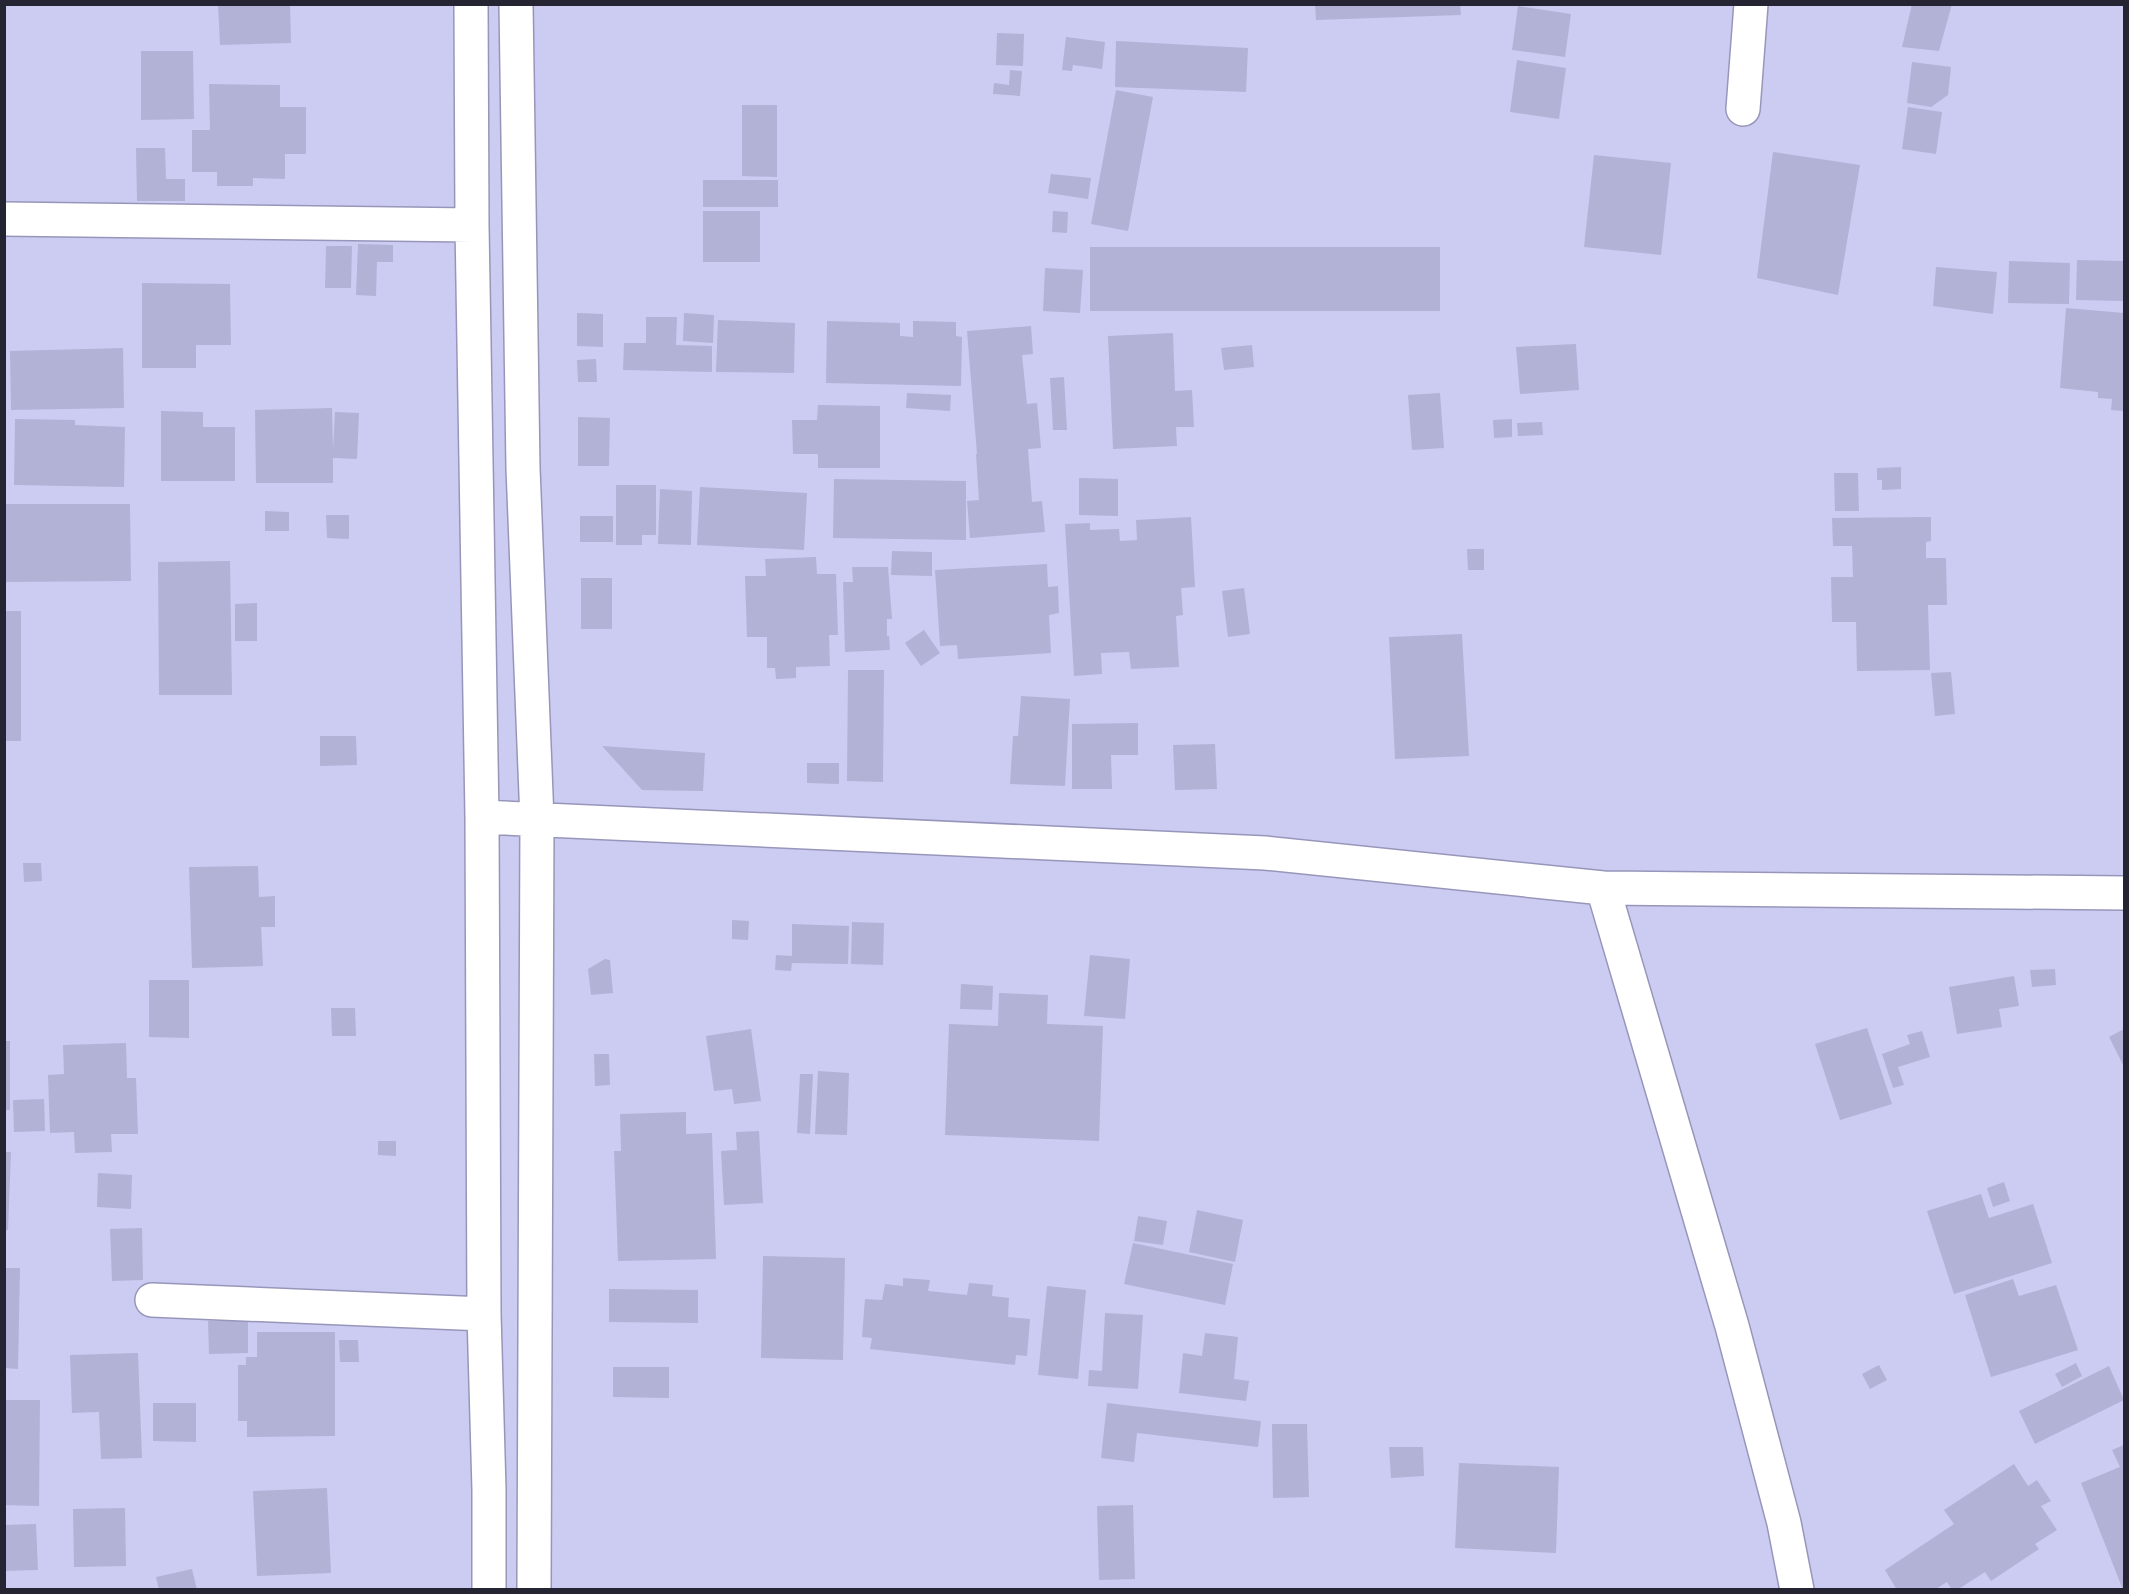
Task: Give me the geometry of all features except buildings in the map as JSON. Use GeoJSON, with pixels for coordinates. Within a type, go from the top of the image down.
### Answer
{"type":"FeatureCollection","features":[{"type":"Feature","properties":{"kind":"street"},"geometry":{"type":"LineString","coordinates":[[471,4],[472,225],[482,817],[484,1314],[489,1490],[489,1590]]}},
{"type":"Feature","properties":{"kind":"street"},"geometry":{"type":"LineString","coordinates":[[516,4],[523,468],[537,820],[534,1590]]}},
{"type":"Feature","properties":{"kind":"street"},"geometry":{"type":"LineString","coordinates":[[1743,109],[1751,4]]}},
{"type":"Feature","properties":{"kind":"street"},"geometry":{"type":"LineString","coordinates":[[4,219],[472,225]]}},
{"type":"Feature","properties":{"kind":"street"},"geometry":{"type":"LineString","coordinates":[[482,817],[1265,854],[1603,888],[2124,892]]}},
{"type":"Feature","properties":{"kind":"street"},"geometry":{"type":"LineString","coordinates":[[1603,888],[1732,1326],[1784,1523],[1798,1589]]}},
{"type":"Feature","properties":{"kind":"street"},"geometry":{"type":"LineString","coordinates":[[153,1300],[484,1314]]}}]}
